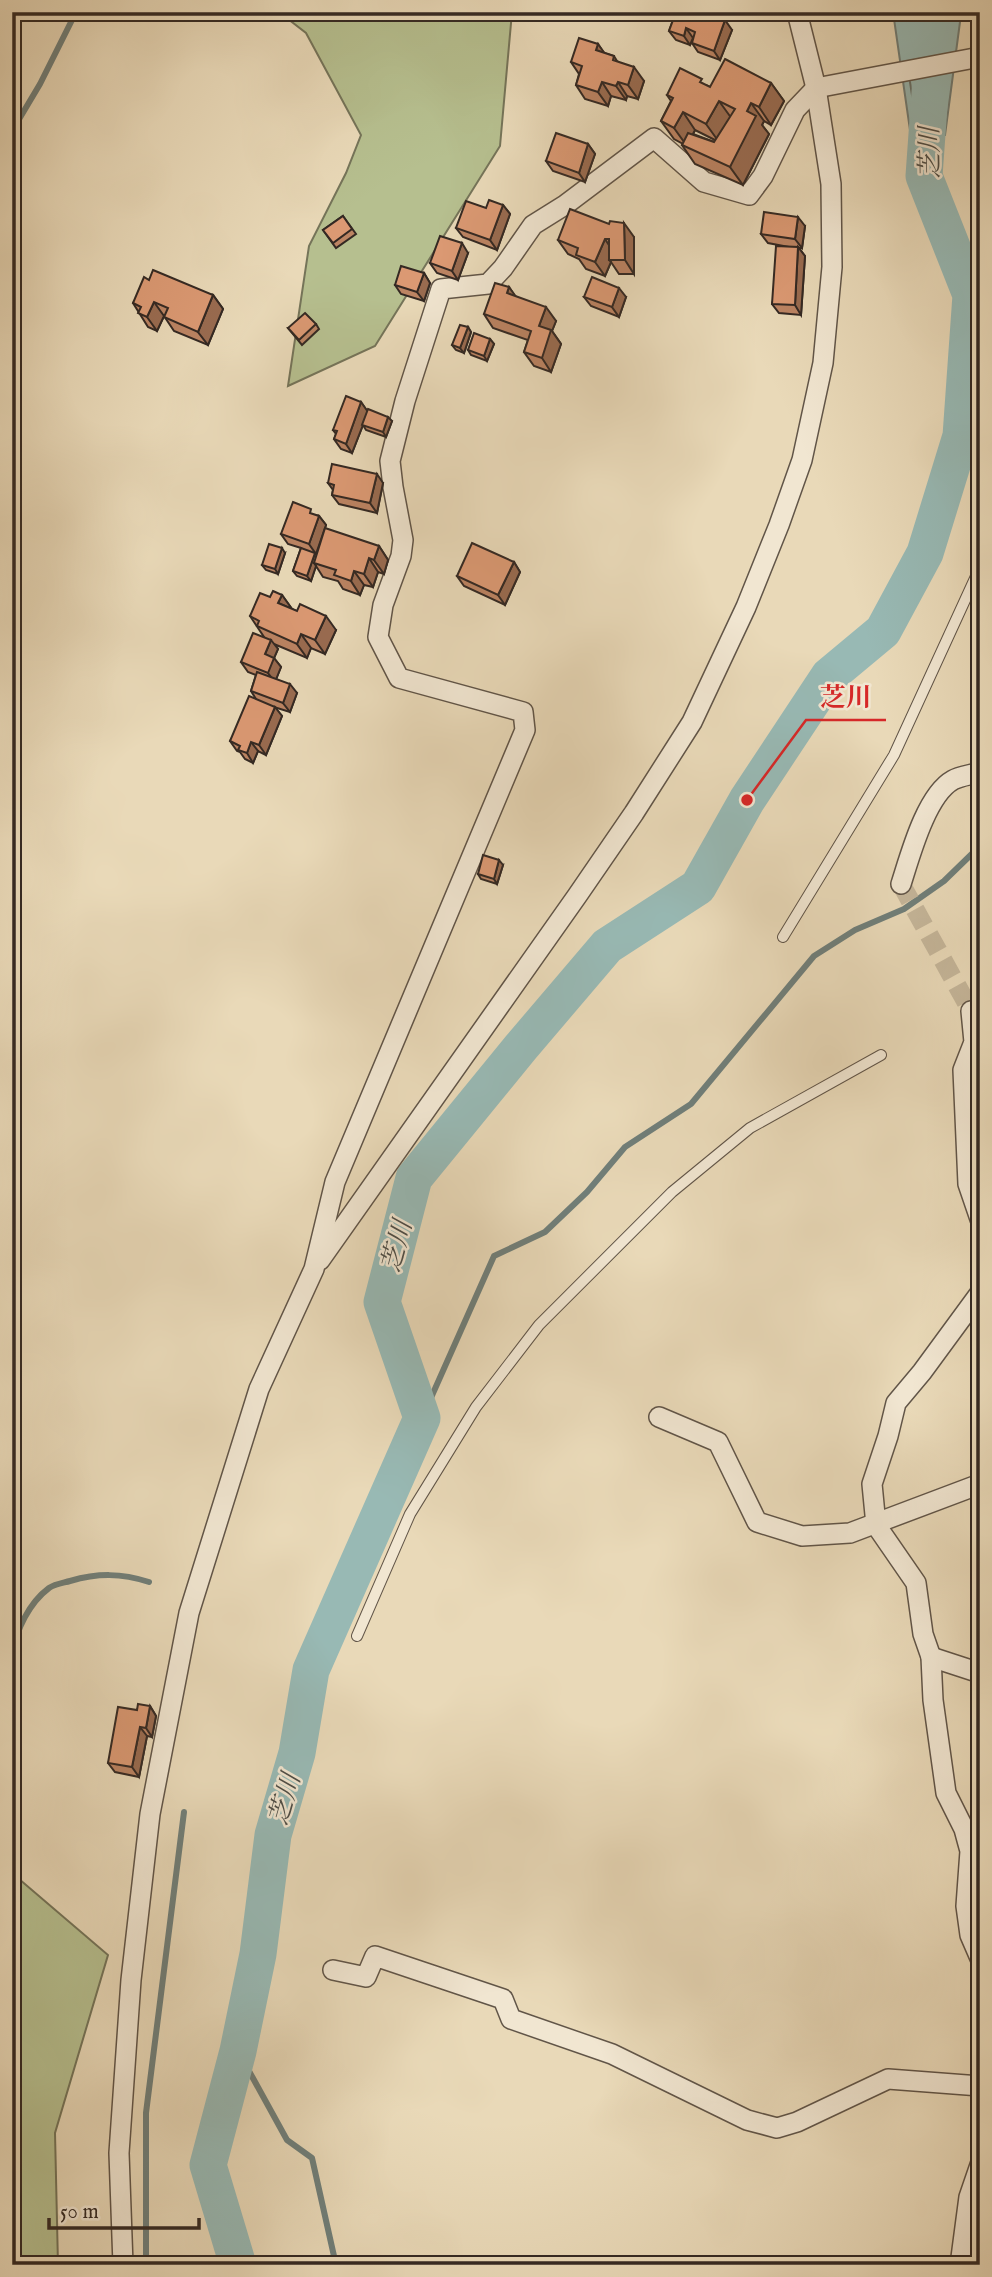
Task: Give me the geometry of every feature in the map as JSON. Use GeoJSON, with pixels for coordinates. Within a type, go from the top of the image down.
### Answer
{"type":"FeatureCollection","features":[{"type":"Feature","properties":{"kind":"street"},"geometry":{"type":"LineString","coordinates":[[123,2265],[119,2153],[131,1980],[152,1801],[189,1614],[259,1389],[314,1269],[634,813],[692,722],[746,607],[802,460],[823,363],[832,267],[831,184],[816,88],[797,12]]}},
{"type":"Feature","properties":{"kind":"street"},"geometry":{"type":"LineString","coordinates":[[314,1269],[335,1182],[525,730],[523,712],[399,678],[378,637],[383,605],[401,556],[403,540],[390,461],[405,401],[440,289],[488,284],[503,268],[533,225],[565,205],[654,138],[704,182],[749,195],[763,176],[794,110],[816,88],[980,57]]}},
{"type":"Feature","properties":{"kind":"street"},"geometry":{"type":"LineString","coordinates":[[901,884],[921,822],[942,790],[952,780],[980,772]]}},
{"type":"Feature","properties":{"kind":"street"},"geometry":{"type":"LineString","coordinates":[[971,1011],[974,1042],[963,1070],[968,1184],[980,1219]]}},
{"type":"Feature","properties":{"kind":"street"},"geometry":{"type":"LineString","coordinates":[[980,1293],[896,1403],[872,1484],[876,1525],[916,1583],[923,1634],[931,1657],[933,1700],[946,1793],[964,1829],[970,1852],[966,1906],[970,1935],[980,1958]]}},
{"type":"Feature","properties":{"kind":"street"},"geometry":{"type":"LineString","coordinates":[[659,1417],[718,1442],[757,1522],[802,1536],[850,1533],[980,1484]]}},
{"type":"Feature","properties":{"kind":"street"},"geometry":{"type":"LineString","coordinates":[[931,1657],[980,1673]]}},
{"type":"Feature","properties":{"kind":"street"},"geometry":{"type":"LineString","coordinates":[[333,1970],[366,1977],[375,1956],[503,1999],[511,2019],[612,2054],[747,2120],[777,2127],[797,2122],[888,2079],[980,2085]]}},
{"type":"Feature","properties":{"kind":"street"},"geometry":{"type":"LineString","coordinates":[[960,2265],[969,2197],[980,2165]]}},
{"type":"Feature","properties":{"kind":"lane"},"geometry":{"type":"LineString","coordinates":[[783,937],[894,755],[977,574],[980,562]]}},
{"type":"Feature","properties":{"kind":"lane"},"geometry":{"type":"LineString","coordinates":[[357,1636],[410,1514],[476,1407],[539,1325],[672,1192],[750,1128],[881,1055]]}},
{"type":"Feature","properties":{"kind":"green space"},"geometry":{"type":"Polygon","coordinates":[[[279,12],[512,12],[500,146],[375,346],[288,386],[309,246],[346,173],[361,135],[306,33],[279,12]]]}},
{"type":"Feature","properties":{"kind":"green space"},"geometry":{"type":"Polygon","coordinates":[[[12,1873],[108,1955],[55,2133],[58,2265],[12,2265],[12,1873]]]}},
{"type":"Feature","properties":{"kind":"water"},"geometry":{"type":"Polygon","coordinates":[[[893,12],[957,12],[960,22],[945,135],[911,137],[893,12]]]}},
{"type":"Feature","properties":{"kind":"building"},"geometry":{"type":"Polygon","coordinates":[[[676,12],[703,12],[725,20],[714,51],[692,43],[695,32],[686,28],[684,36],[669,31],[676,12]]]}},
{"type":"Feature","properties":{"kind":"building"},"geometry":{"type":"Polygon","coordinates":[[[579,38],[598,44],[596,50],[614,56],[613,60],[634,67],[628,85],[618,82],[616,86],[602,82],[598,92],[576,85],[582,66],[571,62],[579,38]]]}},
{"type":"Feature","properties":{"kind":"building"},"geometry":{"type":"Polygon","coordinates":[[[725,59],[771,83],[759,107],[751,103],[747,111],[756,116],[730,167],[682,145],[688,133],[714,142],[735,109],[719,101],[706,124],[683,112],[674,128],[661,121],[673,98],[667,95],[680,68],[702,79],[700,82],[710,87],[725,59]]]}},
{"type":"Feature","properties":{"kind":"building"},"geometry":{"type":"Polygon","coordinates":[[[556,133],[588,144],[579,173],[546,161],[556,133]]]}},
{"type":"Feature","properties":{"kind":"building"},"geometry":{"type":"Polygon","coordinates":[[[489,200],[503,205],[490,240],[456,228],[466,201],[486,208],[489,200]]]}},
{"type":"Feature","properties":{"kind":"building"},"geometry":{"type":"Polygon","coordinates":[[[570,209],[609,224],[610,221],[624,223],[625,260],[609,260],[609,239],[605,239],[595,262],[576,255],[578,248],[558,240],[570,209]]]}},
{"type":"Feature","properties":{"kind":"building"},"geometry":{"type":"Polygon","coordinates":[[[764,212],[798,217],[795,239],[761,234],[764,212]]]}},
{"type":"Feature","properties":{"kind":"building"},"geometry":{"type":"Polygon","coordinates":[[[343,216],[352,229],[333,243],[323,230],[343,216]]]}},
{"type":"Feature","properties":{"kind":"building"},"geometry":{"type":"Polygon","coordinates":[[[440,236],[462,243],[452,271],[430,263],[440,236]]]}},
{"type":"Feature","properties":{"kind":"building"},"geometry":{"type":"Polygon","coordinates":[[[776,246],[798,247],[795,305],[772,304],[776,246]]]}},
{"type":"Feature","properties":{"kind":"building"},"geometry":{"type":"Polygon","coordinates":[[[401,266],[424,273],[417,292],[395,285],[401,266]]]}},
{"type":"Feature","properties":{"kind":"building"},"geometry":{"type":"Polygon","coordinates":[[[153,270],[213,295],[198,332],[164,317],[168,308],[154,302],[147,317],[138,313],[141,307],[133,303],[144,277],[149,280],[153,270]]]}},
{"type":"Feature","properties":{"kind":"building"},"geometry":{"type":"Polygon","coordinates":[[[592,277],[619,288],[612,307],[584,297],[592,277]]]}},
{"type":"Feature","properties":{"kind":"building"},"geometry":{"type":"Polygon","coordinates":[[[495,283],[509,287],[507,293],[546,307],[539,326],[551,330],[542,358],[524,352],[531,331],[484,314],[495,283]]]}},
{"type":"Feature","properties":{"kind":"building"},"geometry":{"type":"Polygon","coordinates":[[[305,313],[316,324],[299,340],[288,328],[305,313]]]}},
{"type":"Feature","properties":{"kind":"building"},"geometry":{"type":"Polygon","coordinates":[[[460,325],[468,327],[460,348],[452,345],[460,325]]]}},
{"type":"Feature","properties":{"kind":"building"},"geometry":{"type":"Polygon","coordinates":[[[474,333],[490,339],[484,356],[468,350],[474,333]]]}},
{"type":"Feature","properties":{"kind":"building"},"geometry":{"type":"Polygon","coordinates":[[[346,396],[361,402],[346,444],[334,439],[337,431],[333,430],[346,396]]]}},
{"type":"Feature","properties":{"kind":"building"},"geometry":{"type":"Polygon","coordinates":[[[368,409],[388,417],[383,432],[362,425],[368,409]]]}},
{"type":"Feature","properties":{"kind":"building"},"geometry":{"type":"Polygon","coordinates":[[[332,464],[377,474],[370,503],[332,495],[334,485],[328,483],[332,464]]]}},
{"type":"Feature","properties":{"kind":"building"},"geometry":{"type":"Polygon","coordinates":[[[293,502],[311,509],[310,513],[319,516],[309,544],[281,534],[293,502]]]}},
{"type":"Feature","properties":{"kind":"building"},"geometry":{"type":"Polygon","coordinates":[[[325,528],[379,546],[374,560],[369,558],[364,574],[354,571],[351,581],[334,575],[336,570],[314,563],[325,528]]]}},
{"type":"Feature","properties":{"kind":"building"},"geometry":{"type":"Polygon","coordinates":[[[472,543],[514,562],[498,595],[457,576],[472,543]]]}},
{"type":"Feature","properties":{"kind":"building"},"geometry":{"type":"Polygon","coordinates":[[[269,544],[282,548],[275,569],[262,565],[269,544]]]}},
{"type":"Feature","properties":{"kind":"building"},"geometry":{"type":"Polygon","coordinates":[[[301,548],[315,553],[307,576],[293,571],[301,548]]]}},
{"type":"Feature","properties":{"kind":"building"},"geometry":{"type":"Polygon","coordinates":[[[273,591],[282,595],[278,603],[297,611],[300,604],[326,616],[315,640],[301,634],[297,644],[257,626],[259,621],[250,616],[260,593],[270,597],[273,591]]]}},
{"type":"Feature","properties":{"kind":"building"},"geometry":{"type":"Polygon","coordinates":[[[253,633],[271,640],[265,654],[274,658],[268,673],[241,662],[253,633]]]}},
{"type":"Feature","properties":{"kind":"building"},"geometry":{"type":"Polygon","coordinates":[[[257,672],[290,684],[283,703],[251,691],[257,672]]]}},
{"type":"Feature","properties":{"kind":"building"},"geometry":{"type":"Polygon","coordinates":[[[249,696],[275,707],[259,745],[251,742],[247,753],[238,750],[240,746],[230,741],[249,696]]]}},
{"type":"Feature","properties":{"kind":"building"},"geometry":{"type":"Polygon","coordinates":[[[483,855],[499,860],[494,879],[478,874],[483,855]]]}},
{"type":"Feature","properties":{"kind":"building"},"geometry":{"type":"Polygon","coordinates":[[[138,1704],[150,1706],[146,1728],[140,1727],[132,1767],[108,1763],[118,1707],[137,1710],[138,1704]]]}},
{"type":"Feature","properties":{"kind":"waterway"},"geometry":{"type":"LineString","coordinates":[[12,131],[40,84],[76,12]]}},
{"type":"Feature","properties":{"kind":"waterway","name":"芝川"},"geometry":{"type":"LineString","coordinates":[[238,2265],[208,2165],[238,2051],[258,1954],[273,1835],[297,1753],[311,1670],[422,1418],[382,1302],[414,1178],[607,946],[698,887],[747,800],[829,676],[883,631],[925,553],[961,436],[971,295],[924,176],[933,50],[923,12]]}},
{"type":"Feature","properties":{"kind":"waterway"},"geometry":{"type":"LineString","coordinates":[[422,1418],[494,1256],[545,1232],[587,1192],[625,1147],[691,1104],[814,956],[855,930],[904,909],[944,881],[980,846]]}},
{"type":"Feature","properties":{"kind":"waterway"},"geometry":{"type":"LineString","coordinates":[[12,1653],[25,1617],[35,1601],[51,1587],[100,1575],[129,1577],[149,1582]]}},
{"type":"Feature","properties":{"kind":"waterway"},"geometry":{"type":"LineString","coordinates":[[146,2265],[146,2113],[184,1812]]}},
{"type":"Feature","properties":{"kind":"waterway"},"geometry":{"type":"LineString","coordinates":[[238,2051],[287,2140],[312,2158],[336,2265]]}},
{"type":"Feature","properties":{"kind":"tunnel"},"geometry":{"type":"LineString","coordinates":[[901,884],[971,1011]]}},
{"type":"Feature","properties":{"kind":"place","name":"芝川"},"geometry":{"type":"Point","coordinates":[747,800]}}]}
